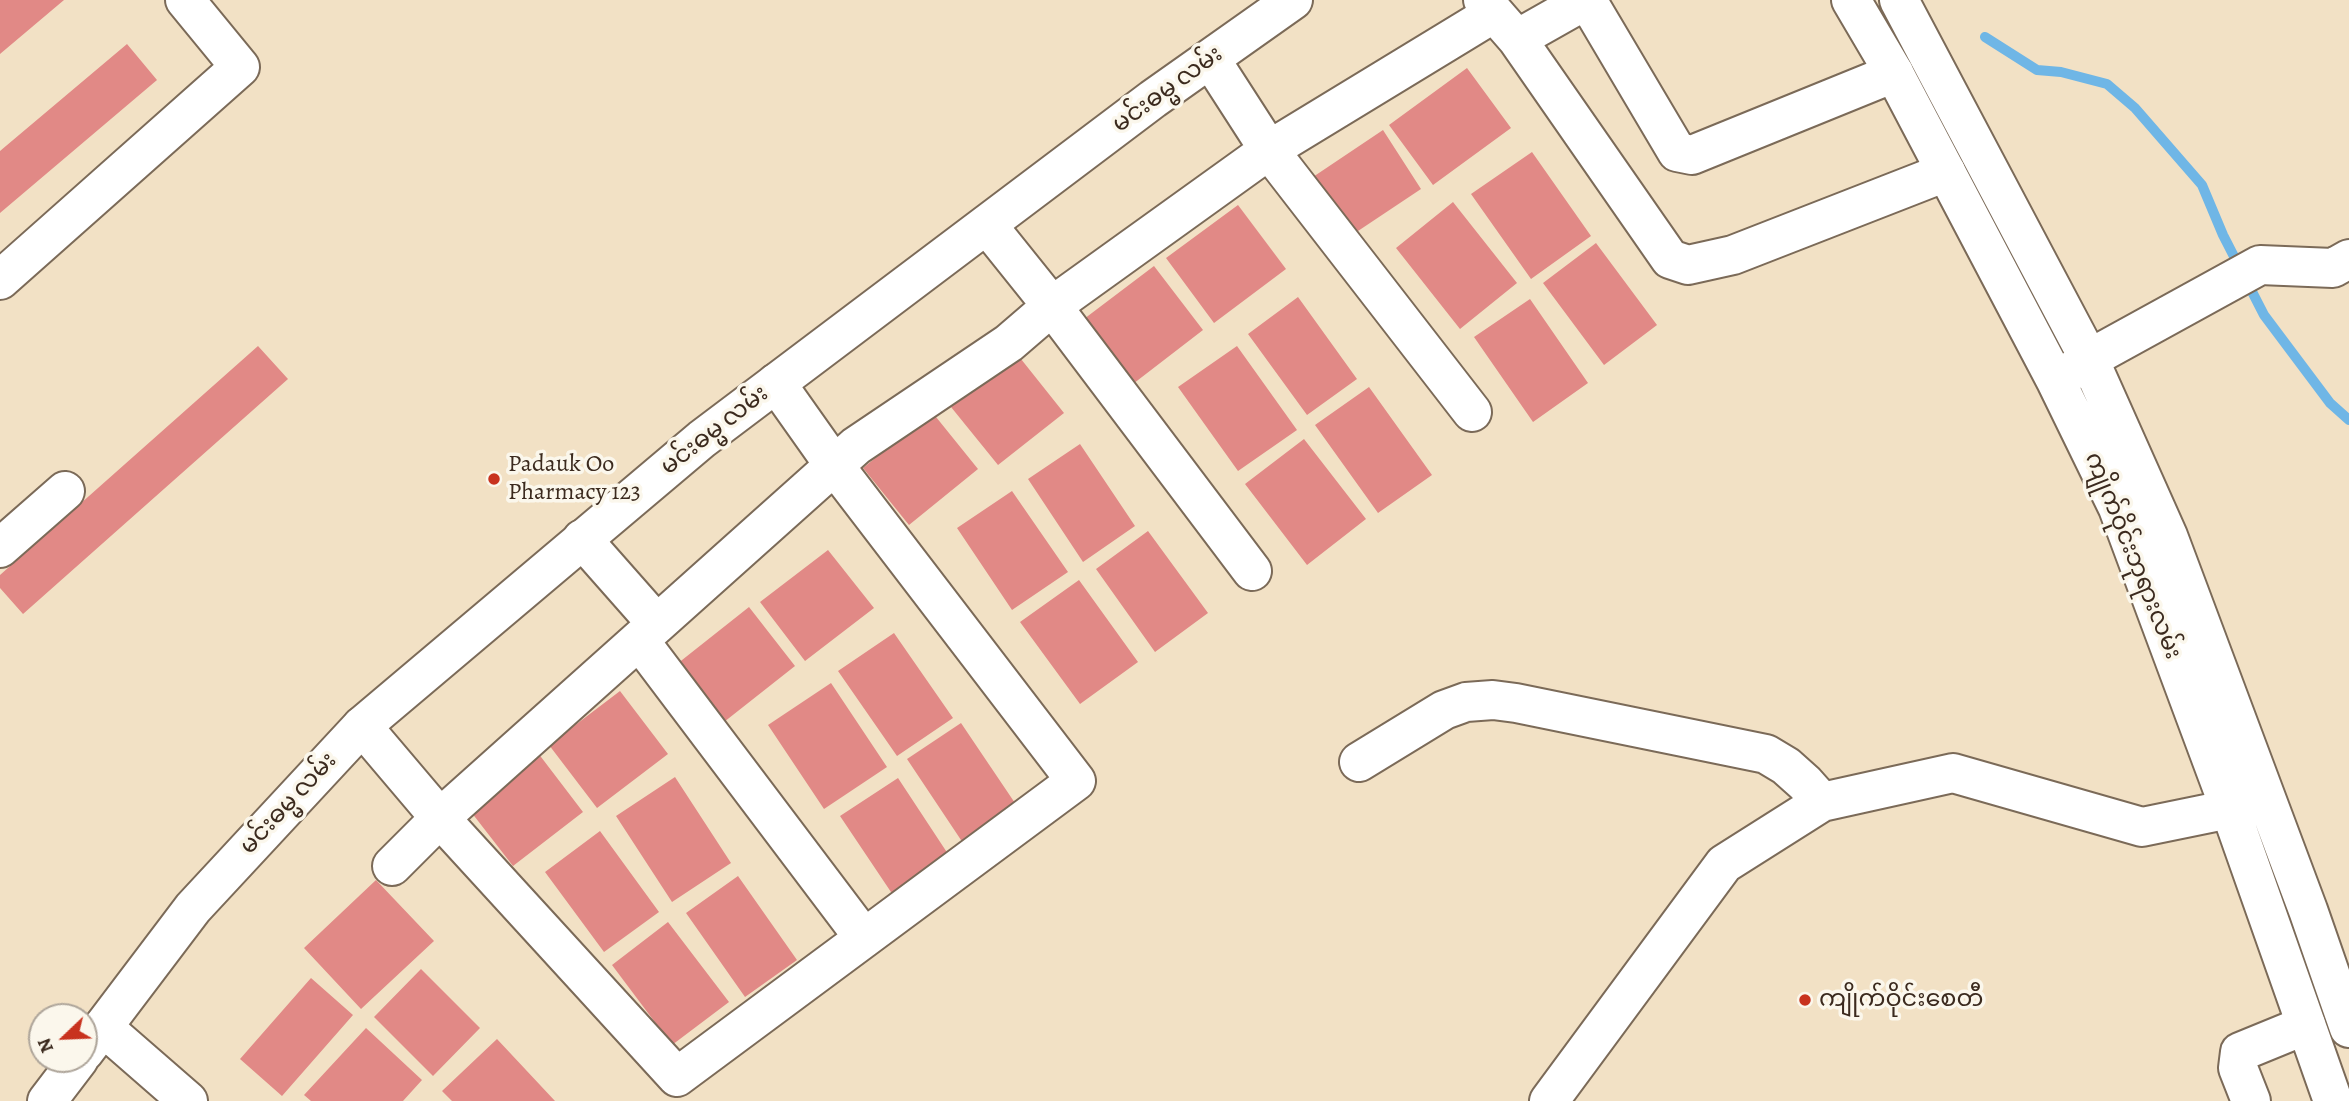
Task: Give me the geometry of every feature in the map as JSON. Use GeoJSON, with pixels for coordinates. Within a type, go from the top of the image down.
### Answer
{"type":"FeatureCollection","features":[{"type":"Feature","properties":{"kind":"main road"},"geometry":{"type":"LineString","coordinates":[[0,280],[240,67],[185,0]]}},
{"type":"Feature","properties":{"kind":"main road","name":"မင်းဓမ္မ လမ်း"},"geometry":{"type":"LineString","coordinates":[[98,1033],[193,908],[362,726],[702,439],[1153,99],[1293,0]]}},
{"type":"Feature","properties":{"kind":"main road"},"geometry":{"type":"LineString","coordinates":[[392,866],[440,818],[856,446],[1009,343],[1052,306],[1269,150],[1498,17],[1586,0],[1677,152],[1692,155],[1894,73]]}},
{"type":"Feature","properties":{"kind":"main road","name":"ကျိုက်ဝိုင်းဘုရားလမ်း"},"geometry":{"type":"LineString","coordinates":[[1852,0],[1894,73],[2056,381],[2118,508],[2230,809],[2306,1025],[2337,1091]]}},
{"type":"Feature","properties":{"kind":"main road","name":"ကျိုက်ဝိုင်းဘုရားလမ်း"},"geometry":{"type":"LineString","coordinates":[[1899,0],[2089,359],[2168,536],[2308,910],[2349,1028]]}},
{"type":"Feature","properties":{"kind":"main road"},"geometry":{"type":"LineString","coordinates":[[1498,17],[1670,259],[1688,265],[1733,255],[1946,172]]}},
{"type":"Feature","properties":{"kind":"main road"},"geometry":{"type":"LineString","coordinates":[[1211,60],[1269,150],[1472,412]]}},
{"type":"Feature","properties":{"kind":"main road"},"geometry":{"type":"LineString","coordinates":[[987,225],[1052,306],[1252,571]]}},
{"type":"Feature","properties":{"kind":"main road"},"geometry":{"type":"LineString","coordinates":[[2056,381],[2089,359],[2260,265],[2344,271]]}},
{"type":"Feature","properties":{"kind":"main road"},"geometry":{"type":"LineString","coordinates":[[362,726],[440,818],[677,1077],[1076,781],[835,465],[776,383]]}},
{"type":"Feature","properties":{"kind":"main road"},"geometry":{"type":"LineString","coordinates":[[0,548],[65,491]]}},
{"type":"Feature","properties":{"kind":"main road"},"geometry":{"type":"LineString","coordinates":[[582,539],[864,938]]}},
{"type":"Feature","properties":{"kind":"main road"},"geometry":{"type":"LineString","coordinates":[[1359,762],[1444,710],[1466,702],[1493,700],[1766,754],[1786,766],[1822,802]]}},
{"type":"Feature","properties":{"kind":"main road"},"geometry":{"type":"LineString","coordinates":[[1549,1101],[1724,864],[1822,802],[1952,773],[2142,827],[2230,809]]}},
{"type":"Feature","properties":{"kind":"main road"},"geometry":{"type":"LineString","coordinates":[[2251,1101],[2238,1068],[2240,1052],[2306,1025]]}},
{"type":"Feature","properties":{"kind":"main road"},"geometry":{"type":"LineString","coordinates":[[98,1043],[188,1101]]}},
{"type":"Feature","properties":{"kind":"main road"},"geometry":{"type":"LineString","coordinates":[[47,1101],[68,1073]]}},
{"type":"Feature","properties":{"kind":"building"},"geometry":{"type":"Polygon","coordinates":[[[0,0],[64,0],[0,54],[0,0]]]}},
{"type":"Feature","properties":{"kind":"building"},"geometry":{"type":"Polygon","coordinates":[[[127,44],[157,80],[0,213],[0,151],[127,44]]]}},
{"type":"Feature","properties":{"kind":"building"},"geometry":{"type":"Polygon","coordinates":[[[1467,68],[1511,128],[1433,185],[1389,125],[1467,68]]]}},
{"type":"Feature","properties":{"kind":"building"},"geometry":{"type":"Polygon","coordinates":[[[1383,130],[1421,189],[1343,241],[1304,183],[1383,130]]]}},
{"type":"Feature","properties":{"kind":"building"},"geometry":{"type":"Polygon","coordinates":[[[1532,152],[1591,236],[1531,279],[1471,194],[1532,152]]]}},
{"type":"Feature","properties":{"kind":"building"},"geometry":{"type":"Polygon","coordinates":[[[1453,202],[1517,283],[1460,329],[1396,248],[1453,202]]]}},
{"type":"Feature","properties":{"kind":"building"},"geometry":{"type":"Polygon","coordinates":[[[1238,205],[1286,269],[1214,323],[1166,258],[1238,205]]]}},
{"type":"Feature","properties":{"kind":"building"},"geometry":{"type":"Polygon","coordinates":[[[1596,243],[1657,325],[1604,365],[1543,283],[1596,243]]]}},
{"type":"Feature","properties":{"kind":"building"},"geometry":{"type":"Polygon","coordinates":[[[1154,266],[1203,330],[1129,387],[1080,322],[1154,266]]]}},
{"type":"Feature","properties":{"kind":"building"},"geometry":{"type":"Polygon","coordinates":[[[1298,297],[1357,379],[1307,415],[1248,334],[1298,297]]]}},
{"type":"Feature","properties":{"kind":"building"},"geometry":{"type":"Polygon","coordinates":[[[1530,299],[1588,383],[1533,422],[1474,337],[1530,299]]]}},
{"type":"Feature","properties":{"kind":"building"},"geometry":{"type":"Polygon","coordinates":[[[258,346],[288,379],[23,614],[0,588],[0,575],[258,346]]]}},
{"type":"Feature","properties":{"kind":"building"},"geometry":{"type":"Polygon","coordinates":[[[1237,346],[1297,430],[1238,471],[1178,387],[1237,346]]]}},
{"type":"Feature","properties":{"kind":"building"},"geometry":{"type":"Polygon","coordinates":[[[1017,354],[1064,413],[998,465],[951,407],[1017,354]]]}},
{"type":"Feature","properties":{"kind":"building"},"geometry":{"type":"Polygon","coordinates":[[[1369,387],[1432,475],[1378,513],[1315,425],[1369,387]]]}},
{"type":"Feature","properties":{"kind":"building"},"geometry":{"type":"Polygon","coordinates":[[[932,412],[978,469],[909,525],[863,468],[932,412]]]}},
{"type":"Feature","properties":{"kind":"building"},"geometry":{"type":"Polygon","coordinates":[[[1304,439],[1366,519],[1307,565],[1245,484],[1304,439]]]}},
{"type":"Feature","properties":{"kind":"building"},"geometry":{"type":"Polygon","coordinates":[[[1080,444],[1135,526],[1083,562],[1028,479],[1080,444]]]}},
{"type":"Feature","properties":{"kind":"building"},"geometry":{"type":"Polygon","coordinates":[[[1012,491],[1068,572],[1012,610],[957,528],[1012,491]]]}},
{"type":"Feature","properties":{"kind":"building"},"geometry":{"type":"Polygon","coordinates":[[[1148,531],[1208,613],[1155,652],[1096,569],[1148,531]]]}},
{"type":"Feature","properties":{"kind":"building"},"geometry":{"type":"Polygon","coordinates":[[[828,550],[874,608],[805,661],[760,602],[828,550]]]}},
{"type":"Feature","properties":{"kind":"building"},"geometry":{"type":"Polygon","coordinates":[[[1079,580],[1138,662],[1080,704],[1020,622],[1079,580]]]}},
{"type":"Feature","properties":{"kind":"building"},"geometry":{"type":"Polygon","coordinates":[[[749,607],[795,666],[724,722],[677,664],[749,607]]]}},
{"type":"Feature","properties":{"kind":"building"},"geometry":{"type":"Polygon","coordinates":[[[894,633],[953,718],[897,756],[838,671],[894,633]]]}},
{"type":"Feature","properties":{"kind":"building"},"geometry":{"type":"Polygon","coordinates":[[[831,683],[887,767],[824,809],[768,725],[831,683]]]}},
{"type":"Feature","properties":{"kind":"building"},"geometry":{"type":"Polygon","coordinates":[[[620,691],[668,754],[597,808],[549,745],[620,691]]]}},
{"type":"Feature","properties":{"kind":"building"},"geometry":{"type":"Polygon","coordinates":[[[961,723],[1019,809],[965,846],[907,759],[961,723]]]}},
{"type":"Feature","properties":{"kind":"building"},"geometry":{"type":"Polygon","coordinates":[[[538,753],[583,812],[513,866],[468,808],[538,753]]]}},
{"type":"Feature","properties":{"kind":"building"},"geometry":{"type":"Polygon","coordinates":[[[675,777],[731,863],[672,902],[616,816],[675,777]]]}},
{"type":"Feature","properties":{"kind":"building"},"geometry":{"type":"Polygon","coordinates":[[[898,778],[950,857],[893,895],[840,816],[898,778]]]}},
{"type":"Feature","properties":{"kind":"building"},"geometry":{"type":"Polygon","coordinates":[[[600,831],[659,912],[604,952],[545,872],[600,831]]]}},
{"type":"Feature","properties":{"kind":"building"},"geometry":{"type":"Polygon","coordinates":[[[738,876],[797,960],[745,997],[686,913],[738,876]]]}},
{"type":"Feature","properties":{"kind":"building"},"geometry":{"type":"Polygon","coordinates":[[[376,880],[434,941],[361,1009],[304,948],[376,880]]]}},
{"type":"Feature","properties":{"kind":"building"},"geometry":{"type":"Polygon","coordinates":[[[668,922],[729,1002],[672,1045],[612,965],[668,922]]]}},
{"type":"Feature","properties":{"kind":"building"},"geometry":{"type":"Polygon","coordinates":[[[421,969],[480,1028],[433,1076],[374,1017],[421,969]]]}},
{"type":"Feature","properties":{"kind":"building"},"geometry":{"type":"Polygon","coordinates":[[[311,978],[353,1015],[282,1096],[240,1059],[311,978]]]}},
{"type":"Feature","properties":{"kind":"building"},"geometry":{"type":"Polygon","coordinates":[[[366,1028],[422,1080],[403,1101],[311,1101],[304,1095],[366,1028]]]}},
{"type":"Feature","properties":{"kind":"building"},"geometry":{"type":"Polygon","coordinates":[[[497,1039],[555,1101],[452,1101],[442,1091],[497,1039]]]}},
{"type":"Feature","properties":{"kind":"waterway"},"geometry":{"type":"LineString","coordinates":[[1985,37],[2037,70],[2061,72],[2107,84],[2135,108],[2202,185],[2223,235],[2264,315],[2330,403],[2349,420]]}},
{"type":"Feature","properties":{"kind":"place","name":"Padauk Oo Pharmacy 123"},"geometry":{"type":"Point","coordinates":[494,479]}},
{"type":"Feature","properties":{"kind":"place","name":"ကျိုက်ဝိုင်းစေတီ"},"geometry":{"type":"Point","coordinates":[1805,1000]}}]}
